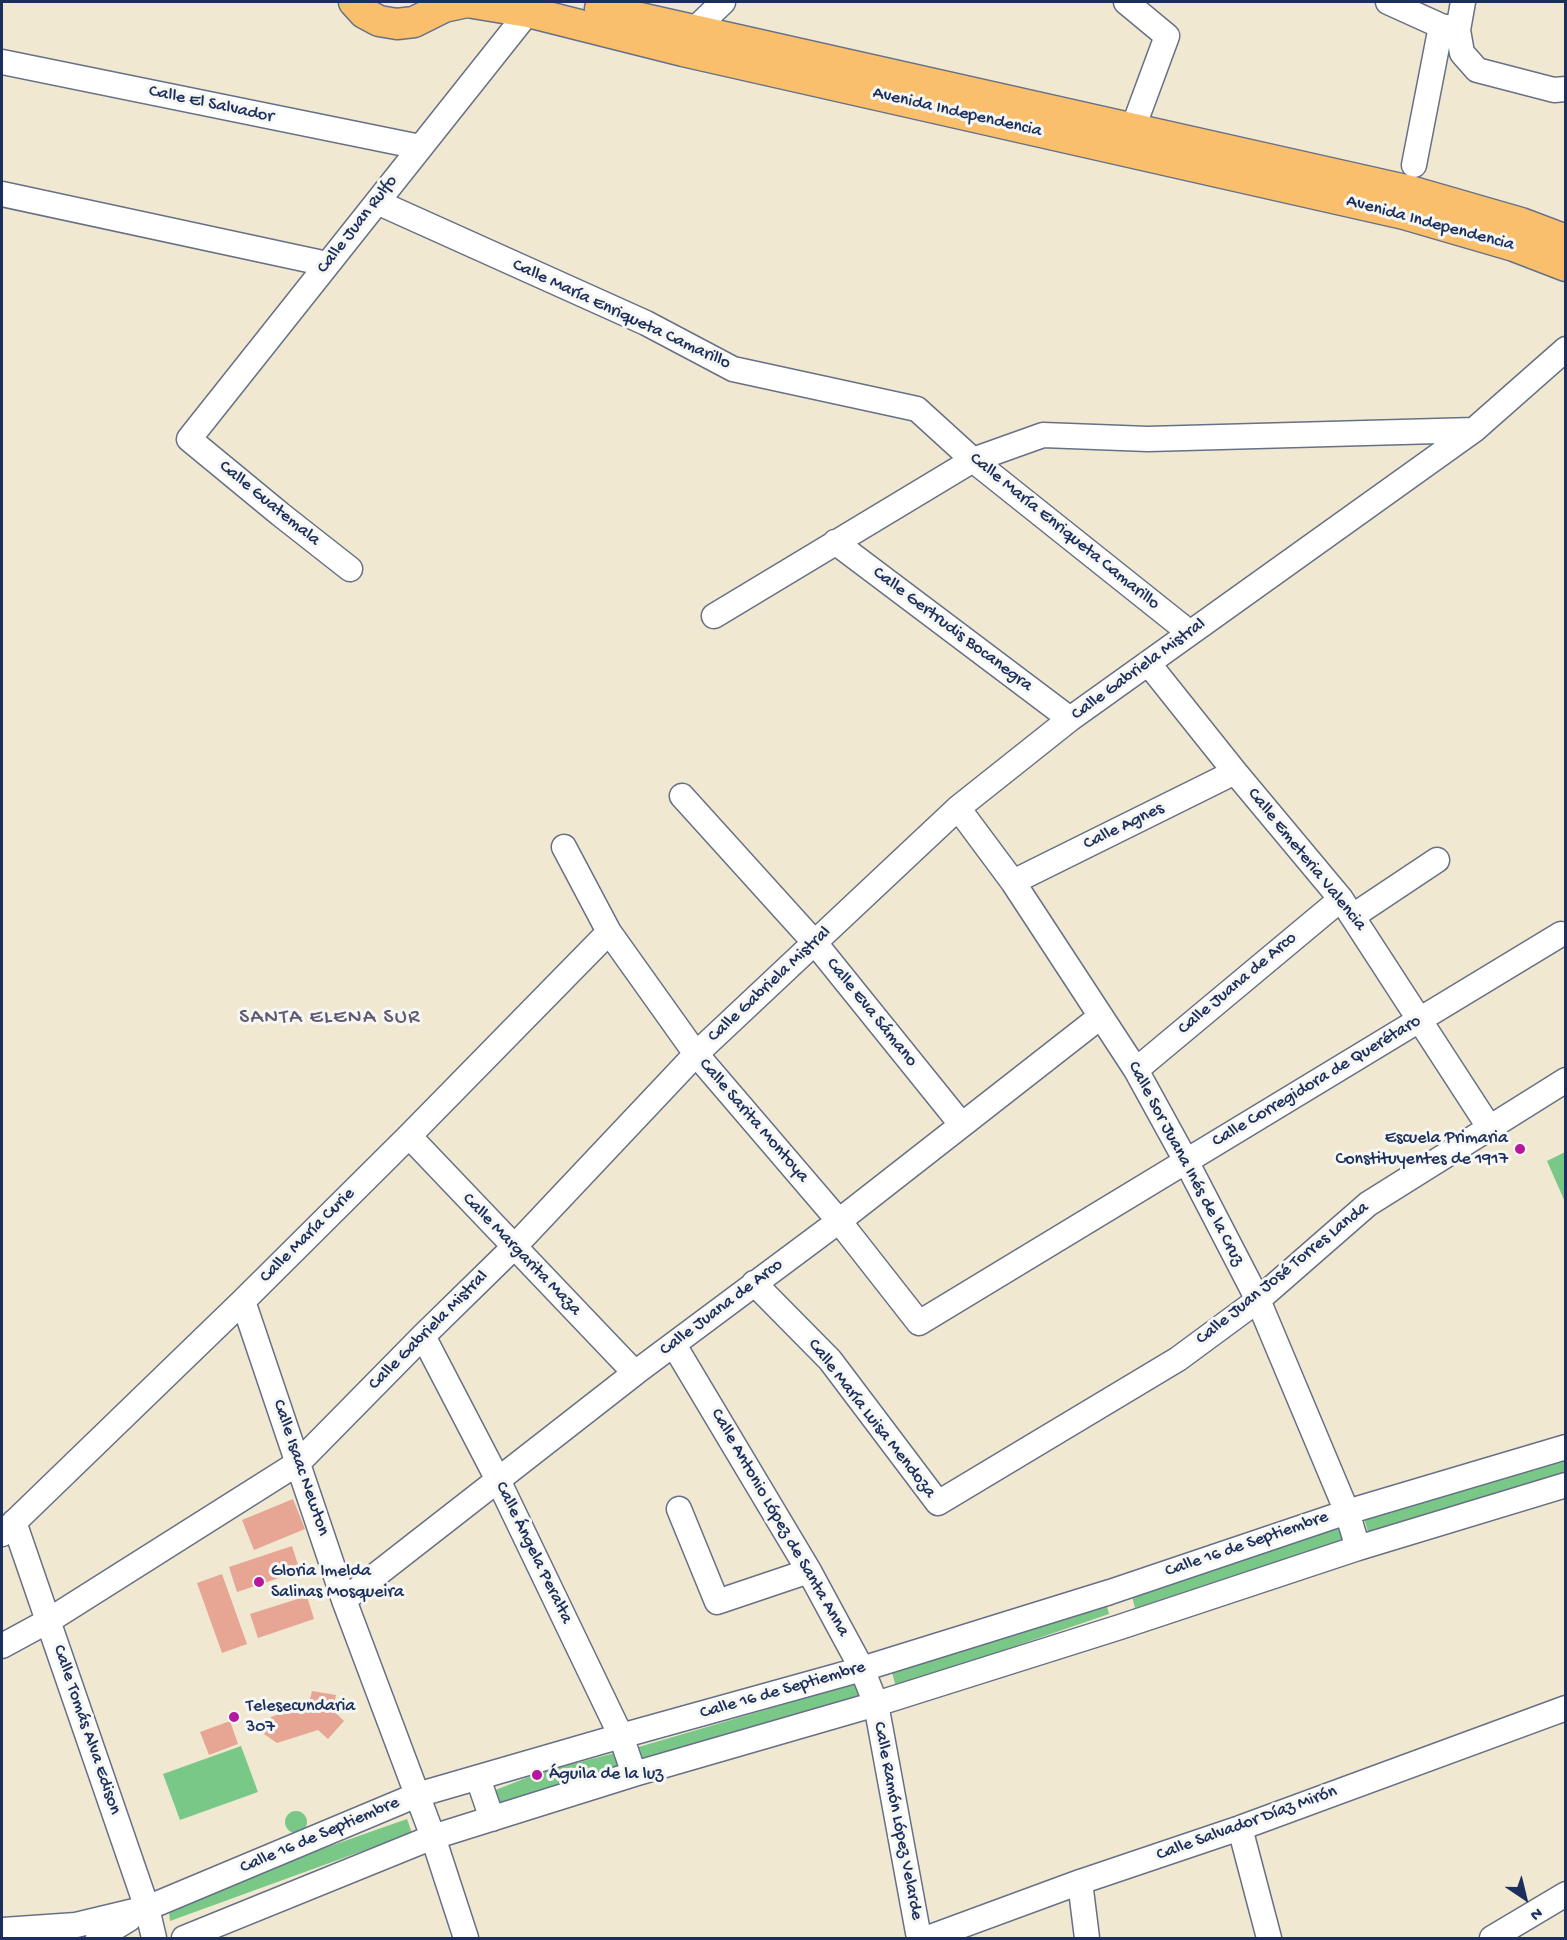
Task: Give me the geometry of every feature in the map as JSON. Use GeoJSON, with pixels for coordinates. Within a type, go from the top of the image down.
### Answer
{"type":"FeatureCollection","features":[{"type":"Feature","properties":{"kind":"main road","name":"Avenida Independencia"},"geometry":{"type":"LineString","coordinates":[[354,2],[364,13],[380,21],[397,24],[414,22],[446,4],[467,2],[688,41],[1133,129],[1410,191],[1521,223],[1566,240]]}},
{"type":"Feature","properties":{"kind":"main road","name":"Avenida Independencia"},"geometry":{"type":"LineString","coordinates":[[568,2],[688,41],[1404,214],[1514,246],[1566,266]]}},
{"type":"Feature","properties":{"kind":"street"},"geometry":{"type":"LineString","coordinates":[[688,41],[723,2]]}},
{"type":"Feature","properties":{"kind":"street"},"geometry":{"type":"LineString","coordinates":[[1126,2],[1167,36],[1133,129]]}},
{"type":"Feature","properties":{"kind":"street"},"geometry":{"type":"LineString","coordinates":[[1388,2],[1449,28],[1462,52],[1477,70],[1554,90],[1566,89]]}},
{"type":"Feature","properties":{"kind":"street"},"geometry":{"type":"LineString","coordinates":[[1414,165],[1449,28],[1463,2]]}},
{"type":"Feature","properties":{"kind":"street","name":"Calle Juan Rulfo"},"geometry":{"type":"LineString","coordinates":[[189,439],[528,12]]}},
{"type":"Feature","properties":{"kind":"street","name":"Calle El Salvador"},"geometry":{"type":"LineString","coordinates":[[2,62],[420,147]]}},
{"type":"Feature","properties":{"kind":"street"},"geometry":{"type":"LineString","coordinates":[[2,194],[327,264]]}},
{"type":"Feature","properties":{"kind":"street","name":"Calle María Enriqueta Camarillo"},"geometry":{"type":"LineString","coordinates":[[377,202],[645,323],[733,369],[916,409],[973,460],[1190,633]]}},
{"type":"Feature","properties":{"kind":"street","name":"Calle Gabriela Mistral"},"geometry":{"type":"LineString","coordinates":[[2,1646],[48,1621],[298,1463],[514,1247],[696,1054],[958,808],[1070,719],[1474,430],[1566,350]]}},
{"type":"Feature","properties":{"kind":"street"},"geometry":{"type":"LineString","coordinates":[[714,616],[973,460],[1043,435],[1148,439],[1474,430]]}},
{"type":"Feature","properties":{"kind":"street","name":"Calle Guatemala"},"geometry":{"type":"LineString","coordinates":[[189,439],[350,569]]}},
{"type":"Feature","properties":{"kind":"street","name":"Calle Gertrudis Bocanegra"},"geometry":{"type":"LineString","coordinates":[[835,542],[1070,719]]}},
{"type":"Feature","properties":{"kind":"street","name":"Calle Emeteria Valencia"},"geometry":{"type":"LineString","coordinates":[[1148,663],[1347,908],[1489,1127]]}},
{"type":"Feature","properties":{"kind":"street","name":"Calle Agnes"},"geometry":{"type":"LineString","coordinates":[[1013,882],[1235,772]]}},
{"type":"Feature","properties":{"kind":"street","name":"Calle Eva Sámano"},"geometry":{"type":"LineString","coordinates":[[682,796],[815,943],[961,1124]]}},
{"type":"Feature","properties":{"kind":"street","name":"Calle Sor Juana Inés de la Cruz"},"geometry":{"type":"LineString","coordinates":[[958,808],[1013,882],[1136,1070],[1186,1161],[1258,1300],[1347,1512],[1358,1548]]}},
{"type":"Feature","properties":{"kind":"street","name":"Calle Sarita Montoya"},"geometry":{"type":"LineString","coordinates":[[564,847],[609,932],[696,1054],[839,1221],[920,1323]]}},
{"type":"Feature","properties":{"kind":"street","name":"Calle Juana de Arco"},"geometry":{"type":"LineString","coordinates":[[1136,1070],[1347,908],[1437,860]]}},
{"type":"Feature","properties":{"kind":"street","name":"Calle María Curie"},"geometry":{"type":"LineString","coordinates":[[8,1528],[243,1301],[609,932]]}},
{"type":"Feature","properties":{"kind":"street","name":"Calle Corregidora de Querétaro"},"geometry":{"type":"LineString","coordinates":[[920,1323],[1561,934]]}},
{"type":"Feature","properties":{"kind":"street","name":"Calle Juana de Arco"},"geometry":{"type":"LineString","coordinates":[[344,1600],[635,1373],[839,1221],[1100,1017]]}},
{"type":"Feature","properties":{"kind":"street","name":"Calle Juan José Torres Landa"},"geometry":{"type":"LineString","coordinates":[[938,1503],[1178,1359],[1258,1300],[1368,1204],[1566,1080]]}},
{"type":"Feature","properties":{"kind":"street","name":"Calle Margarita Maza"},"geometry":{"type":"LineString","coordinates":[[409,1136],[635,1373]]}},
{"type":"Feature","properties":{"kind":"street","name":"Calle María Luisa Mendoza"},"geometry":{"type":"LineString","coordinates":[[754,1283],[830,1360],[938,1503]]}},
{"type":"Feature","properties":{"kind":"street","name":"Calle Isaac Newton"},"geometry":{"type":"LineString","coordinates":[[243,1301],[344,1600],[433,1838],[466,1938]]}},
{"type":"Feature","properties":{"kind":"street","name":"Calle Ángela Peralta"},"geometry":{"type":"LineString","coordinates":[[423,1336],[498,1480],[621,1736],[634,1774]]}},
{"type":"Feature","properties":{"kind":"street","name":"Calle Antonio López de Santa Anna"},"geometry":{"type":"LineString","coordinates":[[675,1345],[809,1570],[862,1669],[876,1704]]}},
{"type":"Feature","properties":{"kind":"street","name":"Calle 16 de Septiembre"},"geometry":{"type":"LineString","coordinates":[[4,1932],[75,1925],[147,1908],[417,1795],[862,1669],[1110,1592],[1347,1512],[1566,1447]]}},
{"type":"Feature","properties":{"kind":"street","name":"Calle 16 de Septiembre"},"geometry":{"type":"LineString","coordinates":[[184,1938],[433,1838],[634,1774],[876,1704],[1120,1627],[1358,1548],[1566,1485]]}},
{"type":"Feature","properties":{"kind":"street"},"geometry":{"type":"LineString","coordinates":[[679,1509],[717,1602],[809,1570]]}},
{"type":"Feature","properties":{"kind":"street","name":"Calle Tomás Alva Edison"},"geometry":{"type":"LineString","coordinates":[[8,1528],[48,1621],[147,1908],[154,1938]]}},
{"type":"Feature","properties":{"kind":"street"},"geometry":{"type":"LineString","coordinates":[[1110,1592],[1120,1627]]}},
{"type":"Feature","properties":{"kind":"street","name":"Calle Ramón López Velarde"},"geometry":{"type":"LineString","coordinates":[[876,1704],[919,1938]]}},
{"type":"Feature","properties":{"kind":"street","name":"Calle Salvador Díaz Mirón"},"geometry":{"type":"LineString","coordinates":[[928,1938],[1080,1882],[1240,1828],[1566,1708]]}},
{"type":"Feature","properties":{"kind":"street"},"geometry":{"type":"LineString","coordinates":[[478,1778],[492,1819]]}},
{"type":"Feature","properties":{"kind":"street"},"geometry":{"type":"LineString","coordinates":[[1240,1828],[1269,1938]]}},
{"type":"Feature","properties":{"kind":"street"},"geometry":{"type":"LineString","coordinates":[[1080,1882],[1087,1938]]}},
{"type":"Feature","properties":{"kind":"street"},"geometry":{"type":"LineString","coordinates":[[1492,1938],[1566,1894]]}},
{"type":"Feature","properties":{"kind":"street"},"geometry":{"type":"LineString","coordinates":[[98,1938],[147,1908]]}},
{"type":"Feature","properties":{"kind":"green space"},"geometry":{"type":"Polygon","coordinates":[[[1565,1152],[1565,1202],[1547,1161],[1565,1152]]]}},
{"type":"Feature","properties":{"kind":"green space"},"geometry":{"type":"Polygon","coordinates":[[[1565,1458],[1565,1473],[1368,1532],[1363,1515],[1565,1458]]]}},
{"type":"Feature","properties":{"kind":"green space"},"geometry":{"type":"Polygon","coordinates":[[[1342,1524],[1349,1538],[1135,1608],[1131,1593],[1342,1524]]]}},
{"type":"Feature","properties":{"kind":"green space"},"geometry":{"type":"Polygon","coordinates":[[[1106,1602],[1109,1614],[896,1687],[891,1669],[1106,1602]]]}},
{"type":"Feature","properties":{"kind":"green space"},"geometry":{"type":"Polygon","coordinates":[[[857,1683],[859,1698],[501,1812],[493,1791],[541,1772],[642,1746],[857,1683]]]}},
{"type":"Feature","properties":{"kind":"green space"},"geometry":{"type":"Polygon","coordinates":[[[241,1746],[258,1792],[180,1820],[163,1774],[241,1746]]]}},
{"type":"Feature","properties":{"kind":"green space"},"geometry":{"type":"Polygon","coordinates":[[[296,1811],[304,1814],[307,1822],[304,1830],[296,1833],[288,1830],[285,1822],[288,1814],[296,1811]]]}},
{"type":"Feature","properties":{"kind":"green space"},"geometry":{"type":"Polygon","coordinates":[[[407,1819],[412,1833],[170,1921],[168,1903],[407,1819]]]}},
{"type":"Feature","properties":{"kind":"building"},"geometry":{"type":"Polygon","coordinates":[[[293,1499],[305,1529],[254,1550],[242,1520],[293,1499]]]}},
{"type":"Feature","properties":{"kind":"building"},"geometry":{"type":"Polygon","coordinates":[[[292,1546],[300,1571],[237,1592],[229,1567],[292,1546]]]}},
{"type":"Feature","properties":{"kind":"building"},"geometry":{"type":"Polygon","coordinates":[[[222,1574],[247,1644],[222,1653],[197,1583],[222,1574]]]}},
{"type":"Feature","properties":{"kind":"building"},"geometry":{"type":"Polygon","coordinates":[[[307,1596],[314,1619],[258,1638],[250,1614],[307,1596]]]}},
{"type":"Feature","properties":{"kind":"building"},"geometry":{"type":"Polygon","coordinates":[[[312,1691],[336,1695],[333,1710],[344,1721],[328,1739],[318,1730],[277,1743],[264,1734],[271,1717],[309,1703],[312,1691]]]}},
{"type":"Feature","properties":{"kind":"building"},"geometry":{"type":"Polygon","coordinates":[[[230,1721],[238,1744],[209,1755],[200,1732],[230,1721]]]}},
{"type":"Feature","properties":{"kind":"place","name":"Escuela Primaria Constituyentes de 1917"},"geometry":{"type":"Point","coordinates":[1520,1149]}},
{"type":"Feature","properties":{"kind":"place","name":"Gloria Imelda Salinas Mosqueira"},"geometry":{"type":"Point","coordinates":[259,1582]}},
{"type":"Feature","properties":{"kind":"place","name":"Telesecundaria 307"},"geometry":{"type":"Point","coordinates":[234,1717]}},
{"type":"Feature","properties":{"kind":"place","name":"Águila de la luz"},"geometry":{"type":"Point","coordinates":[537,1775]}},
{"type":"Feature","properties":{"kind":"district","name":"SANTA ELENA SUR"},"geometry":{"type":"Point","coordinates":[330,1019]}}]}
